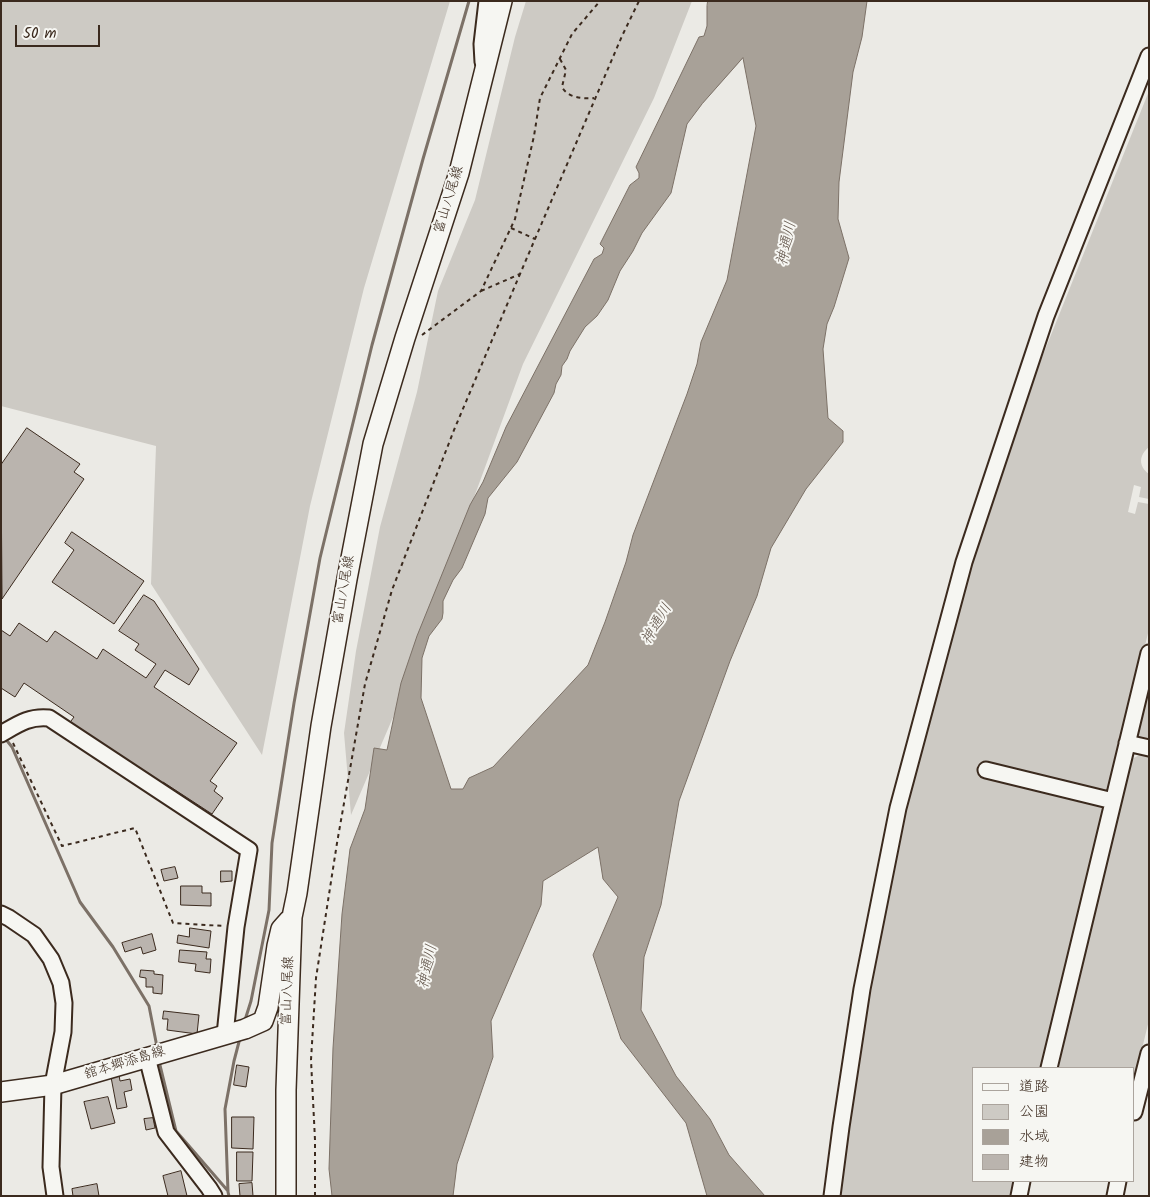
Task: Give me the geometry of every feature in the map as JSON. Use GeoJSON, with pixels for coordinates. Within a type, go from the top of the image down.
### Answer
{"type":"FeatureCollection","features":[{"type":"Feature","properties":{"kind":"main road","name":"富山八尾線"},"geometry":{"type":"LineString","coordinates":[[286,1196],[286,1090],[292,917],[321,726],[347,579],[373,444],[405,338],[459,173],[502,1]]}},
{"type":"Feature","properties":{"kind":"main road"},"geometry":{"type":"LineString","coordinates":[[238,1031],[263,1021],[268,1007],[281,929],[292,917]]}},
{"type":"Feature","properties":{"kind":"main road","name":"舘本郷添島線"},"geometry":{"type":"LineString","coordinates":[[1,1092],[53,1085],[238,1031]]}},
{"type":"Feature","properties":{"kind":"street"},"geometry":{"type":"LineString","coordinates":[[484,74],[482,44],[487,1]]}},
{"type":"Feature","properties":{"kind":"street"},"geometry":{"type":"LineString","coordinates":[[832,1196],[862,989],[898,808],[964,562],[1046,316],[1149,56]]}},
{"type":"Feature","properties":{"kind":"street"},"geometry":{"type":"LineString","coordinates":[[1049,1067],[1149,653]]}},
{"type":"Feature","properties":{"kind":"street"},"geometry":{"type":"LineString","coordinates":[[4,732],[26,720],[39,717],[49,718],[249,850],[236,927],[238,1031]]}},
{"type":"Feature","properties":{"kind":"street"},"geometry":{"type":"LineString","coordinates":[[1127,743],[1149,748]]}},
{"type":"Feature","properties":{"kind":"street"},"geometry":{"type":"LineString","coordinates":[[986,770],[1113,801]]}},
{"type":"Feature","properties":{"kind":"street"},"geometry":{"type":"LineString","coordinates":[[1,914],[34,935],[51,959],[61,983],[64,1003],[63,1032],[53,1085],[51,1167],[55,1196]]}},
{"type":"Feature","properties":{"kind":"street"},"geometry":{"type":"LineString","coordinates":[[1135,1108],[1149,1053]]}},
{"type":"Feature","properties":{"kind":"street"},"geometry":{"type":"LineString","coordinates":[[147,1057],[166,1132],[210,1188],[214,1196]]}},
{"type":"Feature","properties":{"kind":"street"},"geometry":{"type":"LineString","coordinates":[[1019,1196],[1022,1182]]}},
{"type":"Feature","properties":{"kind":"street"},"geometry":{"type":"LineString","coordinates":[[1115,1196],[1118,1182]]}},
{"type":"Feature","properties":{"kind":"path"},"geometry":{"type":"LineString","coordinates":[[481,291],[514,220],[532,146],[540,98],[572,34],[600,1]]}},
{"type":"Feature","properties":{"kind":"path"},"geometry":{"type":"LineString","coordinates":[[315,1196],[315,1140],[311,1060],[316,978],[336,843],[365,684],[392,590],[454,430],[595,98],[639,1]]}},
{"type":"Feature","properties":{"kind":"path"},"geometry":{"type":"LineString","coordinates":[[560,59],[566,70],[562,87],[564,92],[580,98],[595,98]]}},
{"type":"Feature","properties":{"kind":"path"},"geometry":{"type":"LineString","coordinates":[[511,228],[535,239]]}},
{"type":"Feature","properties":{"kind":"path"},"geometry":{"type":"LineString","coordinates":[[405,338],[419,337],[481,291],[520,274]]}},
{"type":"Feature","properties":{"kind":"path"},"geometry":{"type":"LineString","coordinates":[[4,732],[62,846],[135,828],[172,923],[236,927]]}},
{"type":"Feature","properties":{"kind":"green space"},"geometry":{"type":"Polygon","coordinates":[[[1,1],[450,1],[364,288],[310,506],[262,755],[151,584],[156,446],[1,406],[1,1]]]}},
{"type":"Feature","properties":{"kind":"green space"},"geometry":{"type":"Polygon","coordinates":[[[526,1],[692,1],[654,98],[523,364],[394,715],[351,815],[344,733],[356,651],[380,527],[417,392],[438,291],[475,200],[515,37],[526,1]]]}},
{"type":"Feature","properties":{"kind":"green space"},"geometry":{"type":"Polygon","coordinates":[[[1149,91],[1149,447],[1143,453],[1141,460],[1143,468],[1149,474],[1149,499],[1139,497],[1141,487],[1134,485],[1128,512],[1135,514],[1138,502],[1149,504],[1149,629],[1043,1067],[972,1067],[972,1182],[1016,1182],[1012,1196],[835,1196],[870,971],[909,787],[948,637],[1016,422],[1149,91]]]}},
{"type":"Feature","properties":{"kind":"green space"},"geometry":{"type":"Polygon","coordinates":[[[1149,677],[1149,743],[1138,738],[1135,733],[1149,677]]]}},
{"type":"Feature","properties":{"kind":"green space"},"geometry":{"type":"Polygon","coordinates":[[[1149,751],[1149,1020],[1135,1078],[1135,1067],[1057,1067],[1130,760],[1149,751]]]}},
{"type":"Feature","properties":{"kind":"water","name":"神通川"},"geometry":{"type":"Polygon","coordinates":[[[708,1],[867,1],[862,37],[853,72],[839,182],[838,219],[849,258],[827,324],[823,349],[828,418],[843,431],[843,442],[806,489],[771,548],[757,596],[730,661],[679,801],[661,905],[644,957],[641,1010],[676,1076],[710,1119],[729,1155],[765,1196],[707,1196],[686,1123],[621,1039],[593,955],[618,897],[603,879],[598,847],[543,881],[541,905],[491,1021],[493,1057],[457,1164],[453,1196],[332,1196],[329,1169],[333,1048],[342,914],[350,849],[365,809],[374,748],[387,750],[401,683],[417,636],[470,505],[483,482],[506,427],[594,259],[602,254],[604,248],[600,244],[630,185],[639,178],[636,167],[699,37],[704,36],[707,26],[708,1]],[[743,58],[702,104],[687,124],[671,193],[642,233],[620,271],[608,300],[597,316],[585,327],[570,351],[562,366],[561,375],[554,393],[517,462],[488,498],[485,514],[462,568],[453,580],[443,601],[442,619],[429,636],[422,658],[421,698],[451,789],[463,789],[469,778],[493,767],[588,665],[626,562],[633,535],[687,394],[697,364],[701,342],[727,280],[756,126],[743,58]]]}},
{"type":"Feature","properties":{"kind":"building"},"geometry":{"type":"Polygon","coordinates":[[[27,428],[80,464],[74,472],[84,479],[2,599],[1,465],[27,428]]]}},
{"type":"Feature","properties":{"kind":"building"},"geometry":{"type":"Polygon","coordinates":[[[72,532],[144,581],[114,624],[52,582],[74,550],[65,543],[72,532]]]}},
{"type":"Feature","properties":{"kind":"building"},"geometry":{"type":"Polygon","coordinates":[[[144,595],[154,601],[199,669],[189,685],[165,670],[154,687],[237,743],[210,781],[217,786],[214,791],[223,798],[212,814],[163,782],[160,787],[68,725],[74,717],[24,683],[15,697],[1,688],[1,630],[10,636],[19,623],[47,642],[55,631],[97,659],[103,649],[146,678],[156,664],[135,650],[139,644],[119,631],[144,595]]]}},
{"type":"Feature","properties":{"kind":"building"},"geometry":{"type":"Polygon","coordinates":[[[175,867],[178,878],[164,881],[161,870],[175,867]]]}},
{"type":"Feature","properties":{"kind":"building"},"geometry":{"type":"Polygon","coordinates":[[[221,871],[232,871],[232,881],[221,882],[221,871]]]}},
{"type":"Feature","properties":{"kind":"building"},"geometry":{"type":"Polygon","coordinates":[[[181,886],[202,886],[202,893],[211,893],[211,906],[181,905],[181,886]]]}},
{"type":"Feature","properties":{"kind":"building"},"geometry":{"type":"Polygon","coordinates":[[[190,928],[211,931],[209,948],[177,943],[178,935],[189,937],[190,928]]]}},
{"type":"Feature","properties":{"kind":"building"},"geometry":{"type":"Polygon","coordinates":[[[152,934],[156,950],[143,954],[141,947],[125,952],[122,943],[152,934]]]}},
{"type":"Feature","properties":{"kind":"building"},"geometry":{"type":"Polygon","coordinates":[[[180,950],[207,952],[206,959],[211,959],[210,973],[195,971],[196,964],[179,962],[180,950]]]}},
{"type":"Feature","properties":{"kind":"building"},"geometry":{"type":"Polygon","coordinates":[[[141,970],[154,971],[154,974],[163,975],[162,994],[153,993],[153,987],[146,987],[146,978],[140,977],[141,970]]]}},
{"type":"Feature","properties":{"kind":"building"},"geometry":{"type":"Polygon","coordinates":[[[164,1011],[199,1015],[197,1034],[167,1030],[168,1019],[163,1019],[164,1011]]]}},
{"type":"Feature","properties":{"kind":"building"},"geometry":{"type":"Polygon","coordinates":[[[237,1065],[249,1067],[246,1087],[234,1085],[237,1065]]]}},
{"type":"Feature","properties":{"kind":"building"},"geometry":{"type":"Polygon","coordinates":[[[119,1075],[120,1081],[130,1079],[132,1090],[124,1092],[127,1107],[117,1109],[111,1077],[119,1075]]]}},
{"type":"Feature","properties":{"kind":"building"},"geometry":{"type":"Polygon","coordinates":[[[108,1097],[115,1123],[91,1129],[84,1102],[108,1097]]]}},
{"type":"Feature","properties":{"kind":"building"},"geometry":{"type":"Polygon","coordinates":[[[232,1117],[254,1117],[253,1149],[232,1148],[232,1117]]]}},
{"type":"Feature","properties":{"kind":"building"},"geometry":{"type":"Polygon","coordinates":[[[153,1118],[155,1128],[146,1130],[144,1119],[153,1118]]]}},
{"type":"Feature","properties":{"kind":"building"},"geometry":{"type":"Polygon","coordinates":[[[237,1152],[253,1152],[252,1181],[237,1181],[237,1152]]]}},
{"type":"Feature","properties":{"kind":"building"},"geometry":{"type":"Polygon","coordinates":[[[181,1171],[187,1196],[168,1196],[163,1176],[181,1171]]]}},
{"type":"Feature","properties":{"kind":"building"},"geometry":{"type":"Polygon","coordinates":[[[252,1183],[253,1196],[240,1196],[239,1184],[252,1183]]]}},
{"type":"Feature","properties":{"kind":"building"},"geometry":{"type":"Polygon","coordinates":[[[97,1184],[99,1196],[73,1196],[72,1189],[97,1184]]]}},
{"type":"Feature","properties":{"kind":"waterway"},"geometry":{"type":"LineString","coordinates":[[245,1020],[251,1001],[269,910],[272,843],[294,703],[320,558],[372,345],[469,1]]}},
{"type":"Feature","properties":{"kind":"waterway"},"geometry":{"type":"LineString","coordinates":[[4,737],[12,747],[80,902],[113,947],[149,1006],[157,1047]]}},
{"type":"Feature","properties":{"kind":"waterway"},"geometry":{"type":"LineString","coordinates":[[229,1196],[225,1109],[240,1038]]}},
{"type":"Feature","properties":{"kind":"waterway"},"geometry":{"type":"LineString","coordinates":[[159,1061],[176,1131],[228,1191]]}}]}
